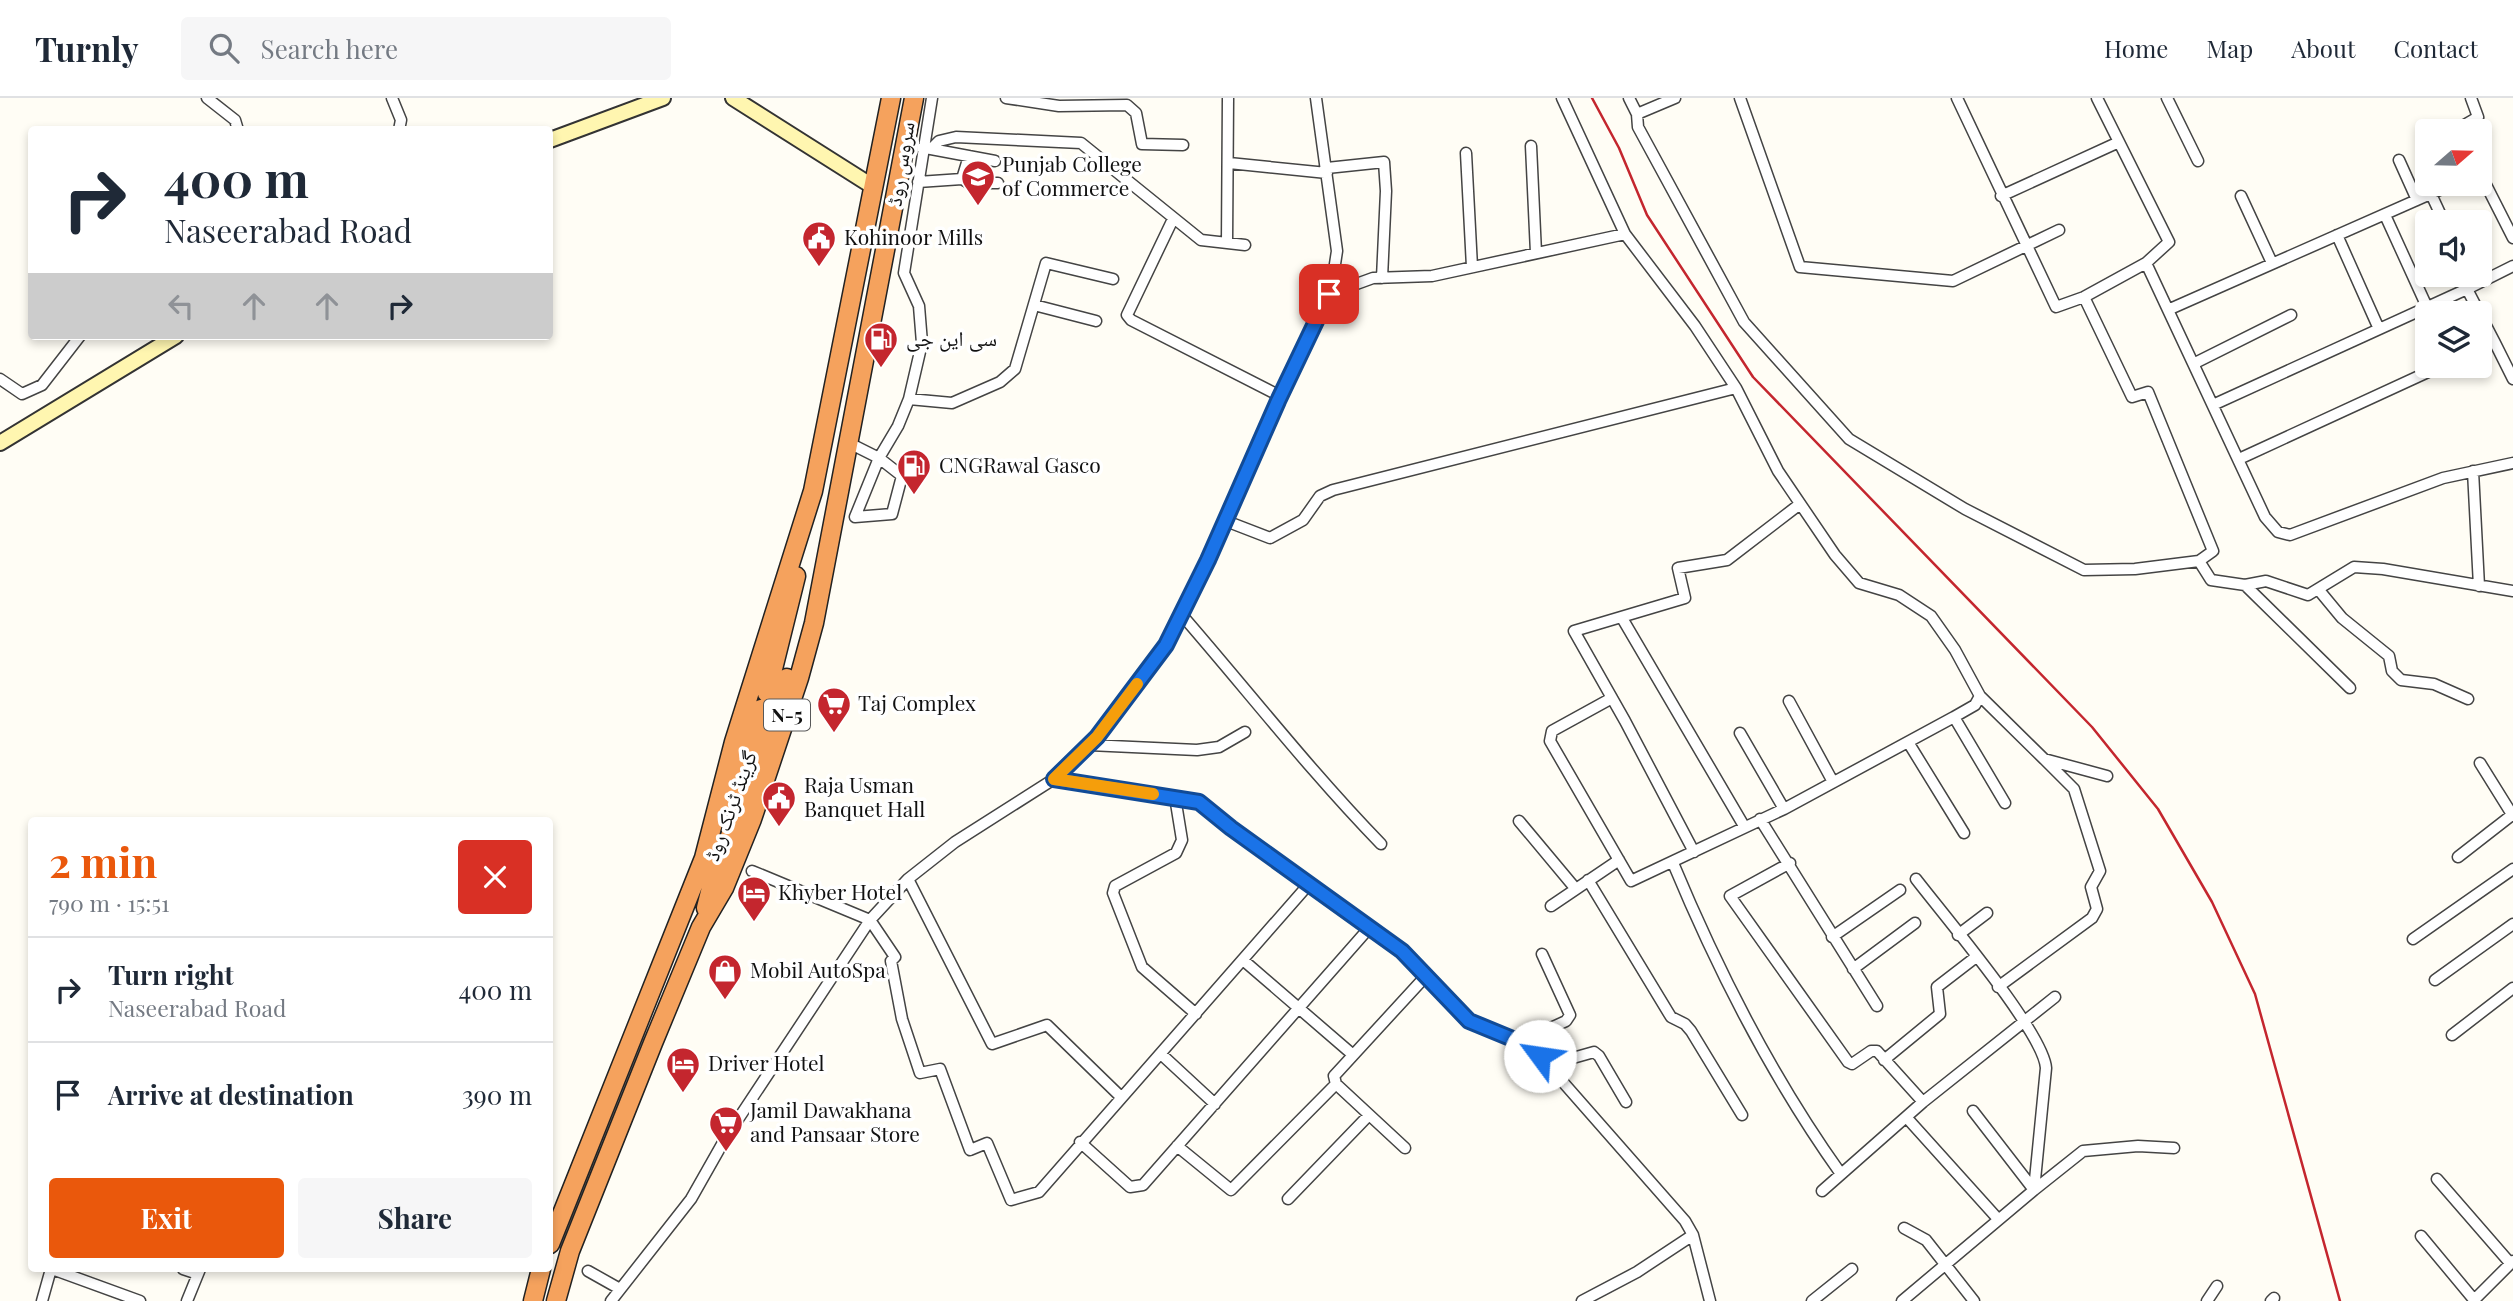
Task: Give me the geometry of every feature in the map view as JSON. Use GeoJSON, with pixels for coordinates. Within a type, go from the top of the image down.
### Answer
{"type":"FeatureCollection","features":[{"type":"Feature","properties":{"kind":"highway","name":"گرینڈ ٹرنک روڈ"},"geometry":{"type":"LineString","coordinates":[[553,1236],[704,858],[734,742],[813,491],[891,98]]}},
{"type":"Feature","properties":{"kind":"highway","name":"گرینڈ ٹرنک روڈ"},"geometry":{"type":"LineString","coordinates":[[556,1301],[570,1251],[701,927],[724,888],[752,819],[799,678],[814,623],[846,441],[914,98]]}},
{"type":"Feature","properties":{"kind":"highway"},"geometry":{"type":"LineString","coordinates":[[813,491],[792,598],[767,693],[774,701],[781,698],[832,520]]}},
{"type":"Feature","properties":{"kind":"highway"},"geometry":{"type":"LineString","coordinates":[[701,927],[712,884],[776,715],[770,707],[761,709],[704,858]]}},
{"type":"Feature","properties":{"kind":"highway"},"geometry":{"type":"LineString","coordinates":[[533,1301],[540,1272]]}},
{"type":"Feature","properties":{"kind":"main road"},"geometry":{"type":"LineString","coordinates":[[553,139],[663,98]]}},
{"type":"Feature","properties":{"kind":"main road"},"geometry":{"type":"LineString","coordinates":[[733,98],[872,186]]}},
{"type":"Feature","properties":{"kind":"main road"},"geometry":{"type":"LineString","coordinates":[[0,443],[169,340]]}},
{"type":"Feature","properties":{"kind":"street"},"geometry":{"type":"LineString","coordinates":[[207,98],[237,125]]}},
{"type":"Feature","properties":{"kind":"street"},"geometry":{"type":"LineString","coordinates":[[392,98],[401,120],[400,126]]}},
{"type":"Feature","properties":{"kind":"street","name":"سروس روڈ"},"geometry":{"type":"LineString","coordinates":[[878,458],[902,476],[892,514],[855,517],[878,458],[898,426],[909,399],[922,343],[919,306],[904,273],[911,246],[918,182],[927,149],[932,98]]}},
{"type":"Feature","properties":{"kind":"street"},"geometry":{"type":"LineString","coordinates":[[1006,98],[1059,106],[1126,105],[1136,113],[1142,144],[1183,145]]}},
{"type":"Feature","properties":{"kind":"street"},"geometry":{"type":"LineString","coordinates":[[1227,243],[1228,98]]}},
{"type":"Feature","properties":{"kind":"street"},"geometry":{"type":"LineString","coordinates":[[611,1301],[691,1199],[725,1139],[870,920],[908,879],[955,842],[1054,779],[1089,745],[1166,645],[1226,521],[1280,396],[1329,294],[1337,251],[1316,98]]}},
{"type":"Feature","properties":{"kind":"street"},"geometry":{"type":"LineString","coordinates":[[1562,98],[1625,234],[1695,326],[1736,388],[1778,471],[1835,555],[1859,583],[1899,595],[1931,616],[1955,650],[1980,696],[2074,789],[2100,871],[2091,887],[2097,909],[2092,918],[1998,986]]}},
{"type":"Feature","properties":{"kind":"street"},"geometry":{"type":"LineString","coordinates":[[1629,98],[1637,114],[1638,127],[1744,322],[1849,439],[1965,509],[2084,570],[2135,569],[2199,561],[2213,551],[2148,393],[2132,397],[2084,297]]}},
{"type":"Feature","properties":{"kind":"street"},"geometry":{"type":"LineString","coordinates":[[1637,114],[1675,98]]}},
{"type":"Feature","properties":{"kind":"street"},"geometry":{"type":"LineString","coordinates":[[1740,98],[1800,267],[1953,281],[2059,230]]}},
{"type":"Feature","properties":{"kind":"street"},"geometry":{"type":"LineString","coordinates":[[1957,98],[2001,196],[2056,307],[2084,297],[2146,263],[2169,242],[2097,98]]}},
{"type":"Feature","properties":{"kind":"street"},"geometry":{"type":"LineString","coordinates":[[2471,98],[2478,117],[2475,119]]}},
{"type":"Feature","properties":{"kind":"street"},"geometry":{"type":"LineString","coordinates":[[2172,99],[2198,161]]}},
{"type":"Feature","properties":{"kind":"street"},"geometry":{"type":"LineString","coordinates":[[927,149],[939,141],[956,137],[1081,143],[1201,240],[1245,245]]}},
{"type":"Feature","properties":{"kind":"street"},"geometry":{"type":"LineString","coordinates":[[2001,196],[2119,142]]}},
{"type":"Feature","properties":{"kind":"street"},"geometry":{"type":"LineString","coordinates":[[1531,146],[1536,253]]}},
{"type":"Feature","properties":{"kind":"street"},"geometry":{"type":"LineString","coordinates":[[927,149],[995,162]]}},
{"type":"Feature","properties":{"kind":"street"},"geometry":{"type":"LineString","coordinates":[[1466,153],[1472,268]]}},
{"type":"Feature","properties":{"kind":"street"},"geometry":{"type":"LineString","coordinates":[[962,179],[969,156]]}},
{"type":"Feature","properties":{"kind":"street"},"geometry":{"type":"LineString","coordinates":[[2399,160],[2417,200]]}},
{"type":"Feature","properties":{"kind":"street"},"geometry":{"type":"LineString","coordinates":[[1229,163],[1327,170],[1384,162],[1386,191],[1382,278]]}},
{"type":"Feature","properties":{"kind":"street"},"geometry":{"type":"LineString","coordinates":[[918,182],[962,179],[969,183],[998,183]]}},
{"type":"Feature","properties":{"kind":"street"},"geometry":{"type":"LineString","coordinates":[[2241,196],[2272,263]]}},
{"type":"Feature","properties":{"kind":"street"},"geometry":{"type":"LineString","coordinates":[[2170,309],[2426,196]]}},
{"type":"Feature","properties":{"kind":"street"},"geometry":{"type":"LineString","coordinates":[[2492,196],[2513,238]]}},
{"type":"Feature","properties":{"kind":"street"},"geometry":{"type":"LineString","coordinates":[[2385,215],[2424,301]]}},
{"type":"Feature","properties":{"kind":"street"},"geometry":{"type":"LineString","coordinates":[[1174,219],[1127,315],[1131,320],[1280,396]]}},
{"type":"Feature","properties":{"kind":"street"},"geometry":{"type":"LineString","coordinates":[[1329,294],[1382,278],[1432,276],[1625,234]]}},
{"type":"Feature","properties":{"kind":"street"},"geometry":{"type":"LineString","coordinates":[[2337,235],[2379,329]]}},
{"type":"Feature","properties":{"kind":"street"},"geometry":{"type":"LineString","coordinates":[[909,399],[952,403],[1000,382],[1015,369],[1046,263],[1113,279]]}},
{"type":"Feature","properties":{"kind":"street"},"geometry":{"type":"LineString","coordinates":[[2146,263],[2215,404],[2269,525],[2290,535],[2443,478],[2513,463]]}},
{"type":"Feature","properties":{"kind":"street"},"geometry":{"type":"LineString","coordinates":[[2492,276],[2513,266]]}},
{"type":"Feature","properties":{"kind":"street"},"geometry":{"type":"LineString","coordinates":[[2440,301],[2471,287],[2513,379]]}},
{"type":"Feature","properties":{"kind":"street"},"geometry":{"type":"LineString","coordinates":[[1034,305],[1096,321]]}},
{"type":"Feature","properties":{"kind":"street"},"geometry":{"type":"LineString","coordinates":[[2215,404],[2415,312]]}},
{"type":"Feature","properties":{"kind":"street"},"geometry":{"type":"LineString","coordinates":[[2195,363],[2291,315]]}},
{"type":"Feature","properties":{"kind":"street"},"geometry":{"type":"LineString","coordinates":[[0,379],[22,394],[36,390],[77,340]]}},
{"type":"Feature","properties":{"kind":"street"},"geometry":{"type":"LineString","coordinates":[[2239,459],[2415,378]]}},
{"type":"Feature","properties":{"kind":"street"},"geometry":{"type":"LineString","coordinates":[[1226,521],[1270,538],[1303,520],[1320,496],[1333,490],[1736,388]]}},
{"type":"Feature","properties":{"kind":"street"},"geometry":{"type":"LineString","coordinates":[[846,441],[878,458]]}},
{"type":"Feature","properties":{"kind":"street"},"geometry":{"type":"LineString","coordinates":[[2473,471],[2479,586]]}},
{"type":"Feature","properties":{"kind":"street"},"geometry":{"type":"LineString","coordinates":[[1694,852],[1574,631],[1685,598],[1678,568],[1727,560],[1800,504]]}},
{"type":"Feature","properties":{"kind":"street"},"geometry":{"type":"LineString","coordinates":[[2199,561],[2211,580],[2245,585],[2266,581],[2308,595],[2354,567],[2383,569],[2513,591]]}},
{"type":"Feature","properties":{"kind":"street"},"geometry":{"type":"LineString","coordinates":[[2245,585],[2350,688]]}},
{"type":"Feature","properties":{"kind":"street"},"geometry":{"type":"LineString","coordinates":[[2318,589],[2342,618],[2389,656],[2392,671],[2401,680],[2434,684],[2468,699]]}},
{"type":"Feature","properties":{"kind":"street"},"geometry":{"type":"LineString","coordinates":[[1181,614],[1267,713],[1314,774],[1381,844]]}},
{"type":"Feature","properties":{"kind":"street"},"geometry":{"type":"LineString","coordinates":[[1622,618],[1744,826]]}},
{"type":"Feature","properties":{"kind":"street"},"geometry":{"type":"LineString","coordinates":[[1612,698],[1552,731],[1550,741],[1631,881],[1784,809],[1975,705],[1980,696]]}},
{"type":"Feature","properties":{"kind":"street"},"geometry":{"type":"LineString","coordinates":[[1789,701],[1833,782]]}},
{"type":"Feature","properties":{"kind":"street"},"geometry":{"type":"LineString","coordinates":[[1954,717],[2005,803]]}},
{"type":"Feature","properties":{"kind":"street"},"geometry":{"type":"LineString","coordinates":[[1089,745],[1197,750],[1219,747],[1245,732]]}},
{"type":"Feature","properties":{"kind":"street"},"geometry":{"type":"LineString","coordinates":[[1740,733],[1784,809]]}},
{"type":"Feature","properties":{"kind":"street"},"geometry":{"type":"LineString","coordinates":[[1908,742],[1964,833]]}},
{"type":"Feature","properties":{"kind":"street"},"geometry":{"type":"LineString","coordinates":[[2043,760],[2107,776]]}},
{"type":"Feature","properties":{"kind":"street"},"geometry":{"type":"LineString","coordinates":[[2458,857],[2513,816],[2480,762]]}},
{"type":"Feature","properties":{"kind":"street"},"geometry":{"type":"LineString","coordinates":[[1054,779],[1175,797],[1208,807],[1231,828],[1402,951],[1469,1021],[1520,1042],[1548,1065],[1685,1222],[1693,1235],[1710,1301]]}},
{"type":"Feature","properties":{"kind":"street"},"geometry":{"type":"LineString","coordinates":[[1175,797],[1182,840],[1176,853],[1123,882],[1113,892],[1142,967],[1196,1014]]}},
{"type":"Feature","properties":{"kind":"street"},"geometry":{"type":"LineString","coordinates":[[1760,819],[1877,1006]]}},
{"type":"Feature","properties":{"kind":"street"},"geometry":{"type":"LineString","coordinates":[[1519,821],[1575,888]]}},
{"type":"Feature","properties":{"kind":"street"},"geometry":{"type":"LineString","coordinates":[[1551,906],[1619,860]]}},
{"type":"Feature","properties":{"kind":"street"},"geometry":{"type":"LineString","coordinates":[[1673,863],[1708,947],[1812,1134],[1841,1174]]}},
{"type":"Feature","properties":{"kind":"street"},"geometry":{"type":"LineString","coordinates":[[1790,863],[1730,895],[1848,1062],[1852,1064],[1871,1051],[1877,1051],[1923,1102]]}},
{"type":"Feature","properties":{"kind":"street"},"geometry":{"type":"LineString","coordinates":[[2413,939],[2513,869]]}},
{"type":"Feature","properties":{"kind":"street"},"geometry":{"type":"LineString","coordinates":[[752,871],[870,920],[895,957],[891,961],[902,1019],[920,1073],[940,1069],[970,1150],[987,1143],[1012,1200],[1039,1192],[1080,1142],[1161,1054],[1309,884]]}},
{"type":"Feature","properties":{"kind":"street"},"geometry":{"type":"LineString","coordinates":[[908,879],[992,1044],[1047,1025],[1121,1097]]}},
{"type":"Feature","properties":{"kind":"street"},"geometry":{"type":"LineString","coordinates":[[1916,879],[1998,986],[2024,1023],[2045,1060],[2034,1190]]}},
{"type":"Feature","properties":{"kind":"street"},"geometry":{"type":"LineString","coordinates":[[1588,880],[1671,1017],[1685,1024],[1691,1031],[1742,1115]]}},
{"type":"Feature","properties":{"kind":"street"},"geometry":{"type":"LineString","coordinates":[[1832,937],[1900,890]]}},
{"type":"Feature","properties":{"kind":"street"},"geometry":{"type":"LineString","coordinates":[[1958,935],[1987,913]]}},
{"type":"Feature","properties":{"kind":"street"},"geometry":{"type":"LineString","coordinates":[[1853,969],[1915,923]]}},
{"type":"Feature","properties":{"kind":"street"},"geometry":{"type":"LineString","coordinates":[[2435,980],[2513,924]]}},
{"type":"Feature","properties":{"kind":"street"},"geometry":{"type":"LineString","coordinates":[[1080,1142],[1130,1187],[1143,1185],[1370,927]]}},
{"type":"Feature","properties":{"kind":"street"},"geometry":{"type":"LineString","coordinates":[[1520,1042],[1566,1021],[1570,1015],[1542,954]]}},
{"type":"Feature","properties":{"kind":"street"},"geometry":{"type":"LineString","coordinates":[[1884,1060],[1940,1014],[1937,987],[1976,957]]}},
{"type":"Feature","properties":{"kind":"street"},"geometry":{"type":"LineString","coordinates":[[1242,960],[1352,1054]]}},
{"type":"Feature","properties":{"kind":"street"},"geometry":{"type":"LineString","coordinates":[[1405,1148],[1336,1084],[1334,1076],[1425,977]]}},
{"type":"Feature","properties":{"kind":"street"},"geometry":{"type":"LineString","coordinates":[[2452,1035],[2513,988]]}},
{"type":"Feature","properties":{"kind":"street"},"geometry":{"type":"LineString","coordinates":[[1822,1191],[1923,1102],[2055,997]]}},
{"type":"Feature","properties":{"kind":"street"},"geometry":{"type":"LineString","coordinates":[[1548,1065],[1594,1052],[1599,1055],[1626,1102]]}},
{"type":"Feature","properties":{"kind":"street"},"geometry":{"type":"LineString","coordinates":[[1161,1054],[1215,1104]]}},
{"type":"Feature","properties":{"kind":"street"},"geometry":{"type":"LineString","coordinates":[[1177,1146],[1231,1190],[1336,1084]]}},
{"type":"Feature","properties":{"kind":"street"},"geometry":{"type":"LineString","coordinates":[[1973,1111],[2034,1190]]}},
{"type":"Feature","properties":{"kind":"street"},"geometry":{"type":"LineString","coordinates":[[1287,1199],[1368,1115]]}},
{"type":"Feature","properties":{"kind":"street"},"geometry":{"type":"LineString","coordinates":[[1908,1118],[1998,1219]]}},
{"type":"Feature","properties":{"kind":"street"},"geometry":{"type":"LineString","coordinates":[[1902,1301],[2083,1151],[2138,1146],[2174,1148]]}},
{"type":"Feature","properties":{"kind":"street"},"geometry":{"type":"LineString","coordinates":[[2421,1236],[2474,1301],[2512,1262],[2437,1179]]}},
{"type":"Feature","properties":{"kind":"street"},"geometry":{"type":"LineString","coordinates":[[1904,1228],[1926,1240],[1974,1301]]}},
{"type":"Feature","properties":{"kind":"street"},"geometry":{"type":"LineString","coordinates":[[1588,1300],[1693,1235]]}},
{"type":"Feature","properties":{"kind":"street"},"geometry":{"type":"LineString","coordinates":[[1812,1301],[1852,1269]]}},
{"type":"Feature","properties":{"kind":"street"},"geometry":{"type":"LineString","coordinates":[[589,1271],[620,1289]]}},
{"type":"Feature","properties":{"kind":"street"},"geometry":{"type":"LineString","coordinates":[[42,1301],[51,1272]]}},
{"type":"Feature","properties":{"kind":"street"},"geometry":{"type":"LineString","coordinates":[[60,1272],[139,1301]]}},
{"type":"Feature","properties":{"kind":"street"},"geometry":{"type":"LineString","coordinates":[[187,1301],[199,1272]]}},
{"type":"Feature","properties":{"kind":"street"},"geometry":{"type":"LineString","coordinates":[[2207,1301],[2217,1286]]}},
{"type":"Feature","properties":{"kind":"railway"},"geometry":{"type":"LineString","coordinates":[[1592,98],[1619,148],[1647,215],[1753,377],[2092,727],[2158,809],[2212,902],[2255,994],[2340,1301]]}},
{"type":"Feature","properties":{"kind":"slow traffic"},"geometry":{"type":"LineString","coordinates":[[1137,684],[1097,737],[1054,779],[1153,794]]}},
{"type":"Feature","properties":{"kind":"place","name":"Punjab College of Commerce"},"geometry":{"type":"Point","coordinates":[978,207]}},
{"type":"Feature","properties":{"kind":"place","name":"Kohinoor Mills"},"geometry":{"type":"Point","coordinates":[819,268]}},
{"type":"Feature","properties":{"kind":"place","name":"سی این جی"},"geometry":{"type":"Point","coordinates":[881,369]}},
{"type":"Feature","properties":{"kind":"place","name":"CNGRawal Gasco"},"geometry":{"type":"Point","coordinates":[914,496]}},
{"type":"Feature","properties":{"kind":"place","name":"Taj Complex"},"geometry":{"type":"Point","coordinates":[834,734]}},
{"type":"Feature","properties":{"kind":"place","name":"Raja Usman Banquet Hall"},"geometry":{"type":"Point","coordinates":[779,828]}},
{"type":"Feature","properties":{"kind":"place","name":"Khyber Hotel"},"geometry":{"type":"Point","coordinates":[754,923]}},
{"type":"Feature","properties":{"kind":"place","name":"Mobil AutoSpa"},"geometry":{"type":"Point","coordinates":[725,1001]}},
{"type":"Feature","properties":{"kind":"place","name":"Driver Hotel"},"geometry":{"type":"Point","coordinates":[683,1094]}},
{"type":"Feature","properties":{"kind":"place","name":"Jamil Dawakhana and Pansaar Store"},"geometry":{"type":"Point","coordinates":[726,1153]}},
{"type":"Feature","properties":{"kind":"route"},"geometry":{"type":"LineString","coordinates":[[1329,294],[1278,401],[1208,560],[1166,645],[1097,737],[1054,779],[1187,798],[1208,807],[1231,828],[1402,951],[1469,1021],[1520,1042],[1540,1056]]}}]}
